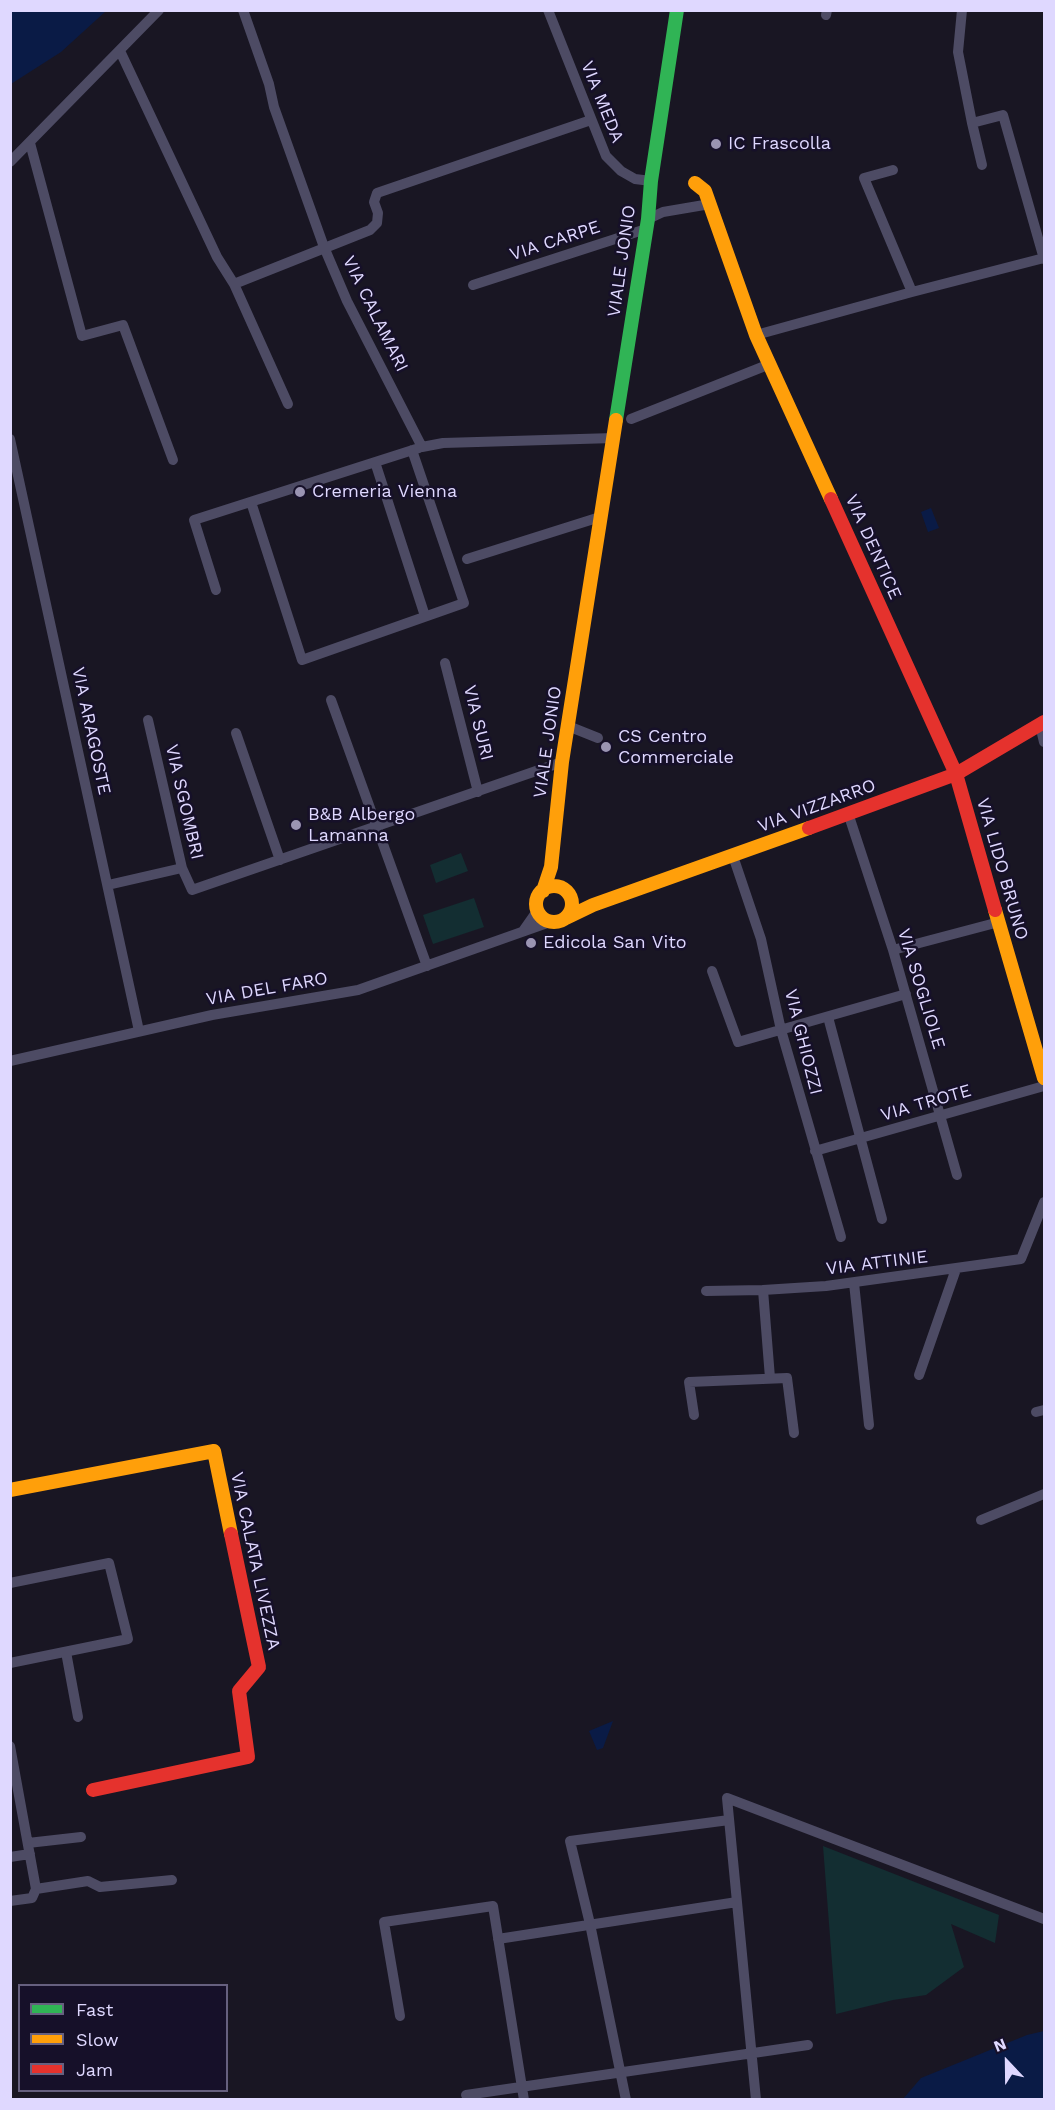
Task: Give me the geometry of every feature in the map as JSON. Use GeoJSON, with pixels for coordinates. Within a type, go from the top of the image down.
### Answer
{"type":"FeatureCollection","features":[{"type":"Feature","properties":{"kind":"street"},"geometry":{"type":"LineString","coordinates":[[10,162],[159,10]]}},
{"type":"Feature","properties":{"kind":"street","name":"VIA CALAMARI"},"geometry":{"type":"LineString","coordinates":[[243,10],[324,247],[347,301],[417,448],[464,603],[425,616]]}},
{"type":"Feature","properties":{"kind":"street","name":"VIA MEDA"},"geometry":{"type":"LineString","coordinates":[[548,10],[606,156],[621,171],[635,179],[651,181]]}},
{"type":"Feature","properties":{"kind":"street","name":"VIALE JONIO"},"geometry":{"type":"LineString","coordinates":[[543,891],[551,867],[562,762],[647,224],[651,181],[677,10]]}},
{"type":"Feature","properties":{"kind":"street"},"geometry":{"type":"LineString","coordinates":[[962,10],[958,52],[982,165]]}},
{"type":"Feature","properties":{"kind":"street"},"geometry":{"type":"LineString","coordinates":[[120,51],[217,257],[234,284],[288,404]]}},
{"type":"Feature","properties":{"kind":"street"},"geometry":{"type":"LineString","coordinates":[[756,335],[1044,259],[1003,115],[972,123]]}},
{"type":"Feature","properties":{"kind":"street"},"geometry":{"type":"LineString","coordinates":[[234,284],[370,230],[377,224],[378,213],[374,202],[377,192],[591,120]]}},
{"type":"Feature","properties":{"kind":"street"},"geometry":{"type":"LineString","coordinates":[[30,143],[82,336],[123,325],[173,460]]}},
{"type":"Feature","properties":{"kind":"street"},"geometry":{"type":"LineString","coordinates":[[893,170],[864,178],[912,292]]}},
{"type":"Feature","properties":{"kind":"street","name":"VIA DENTICE"},"geometry":{"type":"LineString","coordinates":[[695,183],[705,191],[711,204],[756,335],[956,774]]}},
{"type":"Feature","properties":{"kind":"street"},"geometry":{"type":"LineString","coordinates":[[649,200],[663,212]]}},
{"type":"Feature","properties":{"kind":"street"},"geometry":{"type":"LineString","coordinates":[[647,224],[663,212],[711,204]]}},
{"type":"Feature","properties":{"kind":"street","name":"VIA CARPE"},"geometry":{"type":"LineString","coordinates":[[473,285],[647,224]]}},
{"type":"Feature","properties":{"kind":"street"},"geometry":{"type":"LineString","coordinates":[[631,419],[770,364]]}},
{"type":"Feature","properties":{"kind":"street"},"geometry":{"type":"LineString","coordinates":[[216,590],[194,520],[417,448],[443,443],[614,438]]}},
{"type":"Feature","properties":{"kind":"street","name":"VIA ARAGOSTE"},"geometry":{"type":"LineString","coordinates":[[10,439],[139,1031]]}},
{"type":"Feature","properties":{"kind":"street"},"geometry":{"type":"LineString","coordinates":[[251,502],[302,660],[425,616],[375,462]]}},
{"type":"Feature","properties":{"kind":"street"},"geometry":{"type":"LineString","coordinates":[[467,559],[600,517]]}},
{"type":"Feature","properties":{"kind":"street","name":"VIA SURI"},"geometry":{"type":"LineString","coordinates":[[445,663],[478,792]]}},
{"type":"Feature","properties":{"kind":"street"},"geometry":{"type":"LineString","coordinates":[[331,700],[427,966]]}},
{"type":"Feature","properties":{"kind":"street","name":"VIA SGOMBRI"},"geometry":{"type":"LineString","coordinates":[[148,720],[182,868],[192,890],[280,860]]}},
{"type":"Feature","properties":{"kind":"street"},"geometry":{"type":"LineString","coordinates":[[1042,723],[1044,742]]}},
{"type":"Feature","properties":{"kind":"street","name":"VIA VIZZARRO"},"geometry":{"type":"LineString","coordinates":[[550,922],[561,921],[593,905],[956,774],[1042,723]]}},
{"type":"Feature","properties":{"kind":"street"},"geometry":{"type":"LineString","coordinates":[[568,726],[598,738]]}},
{"type":"Feature","properties":{"kind":"street"},"geometry":{"type":"LineString","coordinates":[[236,733],[280,860],[562,762]]}},
{"type":"Feature","properties":{"kind":"street","name":"VIA LIDO BRUNO"},"geometry":{"type":"LineString","coordinates":[[956,774],[1044,1078]]}},
{"type":"Feature","properties":{"kind":"street","name":"VIA SOGLIOLE"},"geometry":{"type":"LineString","coordinates":[[848,813],[893,950],[957,1175]]}},
{"type":"Feature","properties":{"kind":"street","name":"VIA GHIOZZI"},"geometry":{"type":"LineString","coordinates":[[733,856],[761,939],[781,1030],[841,1237]]}},
{"type":"Feature","properties":{"kind":"street","name":"VIALE JONIO"},"geometry":{"type":"LineString","coordinates":[[551,867],[560,888]]}},
{"type":"Feature","properties":{"kind":"street"},"geometry":{"type":"LineString","coordinates":[[108,885],[182,868]]}},
{"type":"Feature","properties":{"kind":"street"},"geometry":{"type":"LineString","coordinates":[[523,931],[537,911],[537,898],[550,887],[560,888],[567,892],[571,908],[566,918]]}},
{"type":"Feature","properties":{"kind":"street","name":"VIA VIZZARRO"},"geometry":{"type":"LineString","coordinates":[[571,901],[593,905]]}},
{"type":"Feature","properties":{"kind":"street"},"geometry":{"type":"LineString","coordinates":[[537,911],[544,920],[550,922]]}},
{"type":"Feature","properties":{"kind":"street","name":"VIA DEL FARO"},"geometry":{"type":"LineString","coordinates":[[10,1060],[212,1015],[358,990],[550,922]]}},
{"type":"Feature","properties":{"kind":"street"},"geometry":{"type":"LineString","coordinates":[[893,950],[999,922]]}},
{"type":"Feature","properties":{"kind":"street"},"geometry":{"type":"LineString","coordinates":[[712,971],[738,1042],[906,994]]}},
{"type":"Feature","properties":{"kind":"street"},"geometry":{"type":"LineString","coordinates":[[828,1017],[882,1219]]}},
{"type":"Feature","properties":{"kind":"street","name":"VIA TROTE"},"geometry":{"type":"LineString","coordinates":[[815,1151],[1044,1086]]}},
{"type":"Feature","properties":{"kind":"street","name":"VIA ATTINIE"},"geometry":{"type":"LineString","coordinates":[[706,1291],[763,1290],[854,1283],[1021,1259],[1044,1202]]}},
{"type":"Feature","properties":{"kind":"street"},"geometry":{"type":"LineString","coordinates":[[919,1375],[956,1269]]}},
{"type":"Feature","properties":{"kind":"street"},"geometry":{"type":"LineString","coordinates":[[854,1283],[869,1425]]}},
{"type":"Feature","properties":{"kind":"street"},"geometry":{"type":"LineString","coordinates":[[763,1290],[770,1378]]}},
{"type":"Feature","properties":{"kind":"street"},"geometry":{"type":"LineString","coordinates":[[694,1415],[689,1382],[787,1378],[794,1433]]}},
{"type":"Feature","properties":{"kind":"street","name":"VIA CALATA LIVEZZA"},"geometry":{"type":"LineString","coordinates":[[10,1490],[214,1451],[259,1667],[239,1691],[248,1757],[93,1790]]}},
{"type":"Feature","properties":{"kind":"street"},"geometry":{"type":"LineString","coordinates":[[981,1520],[1044,1494]]}},
{"type":"Feature","properties":{"kind":"street"},"geometry":{"type":"LineString","coordinates":[[10,1583],[109,1563],[128,1639],[10,1663]]}},
{"type":"Feature","properties":{"kind":"street"},"geometry":{"type":"LineString","coordinates":[[66,1652],[78,1717]]}},
{"type":"Feature","properties":{"kind":"street"},"geometry":{"type":"LineString","coordinates":[[10,1746],[36,1889],[32,1898],[10,1901]]}},
{"type":"Feature","properties":{"kind":"street"},"geometry":{"type":"LineString","coordinates":[[756,2100],[727,1798],[1044,1919]]}},
{"type":"Feature","properties":{"kind":"street"},"geometry":{"type":"LineString","coordinates":[[626,2100],[590,1924],[570,1841],[729,1820]]}},
{"type":"Feature","properties":{"kind":"street"},"geometry":{"type":"LineString","coordinates":[[10,1857],[29,1849],[81,1837]]}},
{"type":"Feature","properties":{"kind":"street"},"geometry":{"type":"LineString","coordinates":[[36,1889],[88,1881],[100,1887],[172,1880]]}},
{"type":"Feature","properties":{"kind":"street"},"geometry":{"type":"LineString","coordinates":[[498,1939],[737,1902]]}},
{"type":"Feature","properties":{"kind":"street"},"geometry":{"type":"LineString","coordinates":[[400,2016],[384,1922],[493,1906],[524,2100]]}},
{"type":"Feature","properties":{"kind":"street"},"geometry":{"type":"LineString","coordinates":[[466,2095],[807,2045]]}},
{"type":"Feature","properties":{"kind":"green space"},"geometry":{"type":"Polygon","coordinates":[[[461,853],[468,871],[436,883],[430,865],[461,853]]]}},
{"type":"Feature","properties":{"kind":"green space"},"geometry":{"type":"Polygon","coordinates":[[[474,898],[484,927],[433,944],[423,915],[474,898]]]}},
{"type":"Feature","properties":{"kind":"green space"},"geometry":{"type":"Polygon","coordinates":[[[823,1846],[999,1915],[995,1943],[951,1924],[964,1967],[926,1995],[893,2000],[836,2014],[823,1846]]]}},
{"type":"Feature","properties":{"kind":"water"},"geometry":{"type":"Polygon","coordinates":[[[11,10],[106,11],[61,52],[11,84],[11,10]]]}},
{"type":"Feature","properties":{"kind":"water"},"geometry":{"type":"Polygon","coordinates":[[[931,508],[939,528],[928,532],[921,512],[931,508]]]}},
{"type":"Feature","properties":{"kind":"water"},"geometry":{"type":"Polygon","coordinates":[[[613,1721],[603,1748],[597,1750],[589,1731],[613,1721]]]}},
{"type":"Feature","properties":{"kind":"water"},"geometry":{"type":"Polygon","coordinates":[[[1044,2031],[1044,2099],[903,2099],[921,2078],[1027,2035],[1044,2031]]]}},
{"type":"Feature","properties":{"kind":"traffic: fast"},"geometry":{"type":"LineString","coordinates":[[616,420],[648,219],[651,181],[677,10]]}},
{"type":"Feature","properties":{"kind":"traffic: slow"},"geometry":{"type":"LineString","coordinates":[[695,183],[705,191],[756,335],[831,499]]}},
{"type":"Feature","properties":{"kind":"traffic: slow"},"geometry":{"type":"LineString","coordinates":[[543,891],[551,867],[562,762],[616,420]]}},
{"type":"Feature","properties":{"kind":"traffic: slow"},"geometry":{"type":"LineString","coordinates":[[566,918],[593,905],[809,828]]}},
{"type":"Feature","properties":{"kind":"traffic: slow"},"geometry":{"type":"LineString","coordinates":[[554,886],[567,891],[572,904],[567,917],[554,922],[541,917],[536,904],[541,891],[554,886]]}},
{"type":"Feature","properties":{"kind":"traffic: slow"},"geometry":{"type":"LineString","coordinates":[[995,910],[1044,1078]]}},
{"type":"Feature","properties":{"kind":"traffic: slow"},"geometry":{"type":"LineString","coordinates":[[10,1490],[214,1451],[231,1534]]}},
{"type":"Feature","properties":{"kind":"traffic: jam"},"geometry":{"type":"LineString","coordinates":[[831,499],[956,774],[995,910]]}},
{"type":"Feature","properties":{"kind":"traffic: jam"},"geometry":{"type":"LineString","coordinates":[[809,828],[956,774],[1044,722]]}},
{"type":"Feature","properties":{"kind":"traffic: jam"},"geometry":{"type":"LineString","coordinates":[[93,1790],[248,1757],[239,1691],[259,1667],[231,1534]]}},
{"type":"Feature","properties":{"kind":"place","name":"IC Frascolla"},"geometry":{"type":"Point","coordinates":[716,144]}},
{"type":"Feature","properties":{"kind":"place","name":"Cremeria Vienna"},"geometry":{"type":"Point","coordinates":[300,492]}},
{"type":"Feature","properties":{"kind":"place","name":"CS Centro Commerciale"},"geometry":{"type":"Point","coordinates":[606,747]}},
{"type":"Feature","properties":{"kind":"place","name":"B&B Albergo Lamanna"},"geometry":{"type":"Point","coordinates":[296,825]}},
{"type":"Feature","properties":{"kind":"place","name":"Edicola San Vito"},"geometry":{"type":"Point","coordinates":[531,943]}}]}
